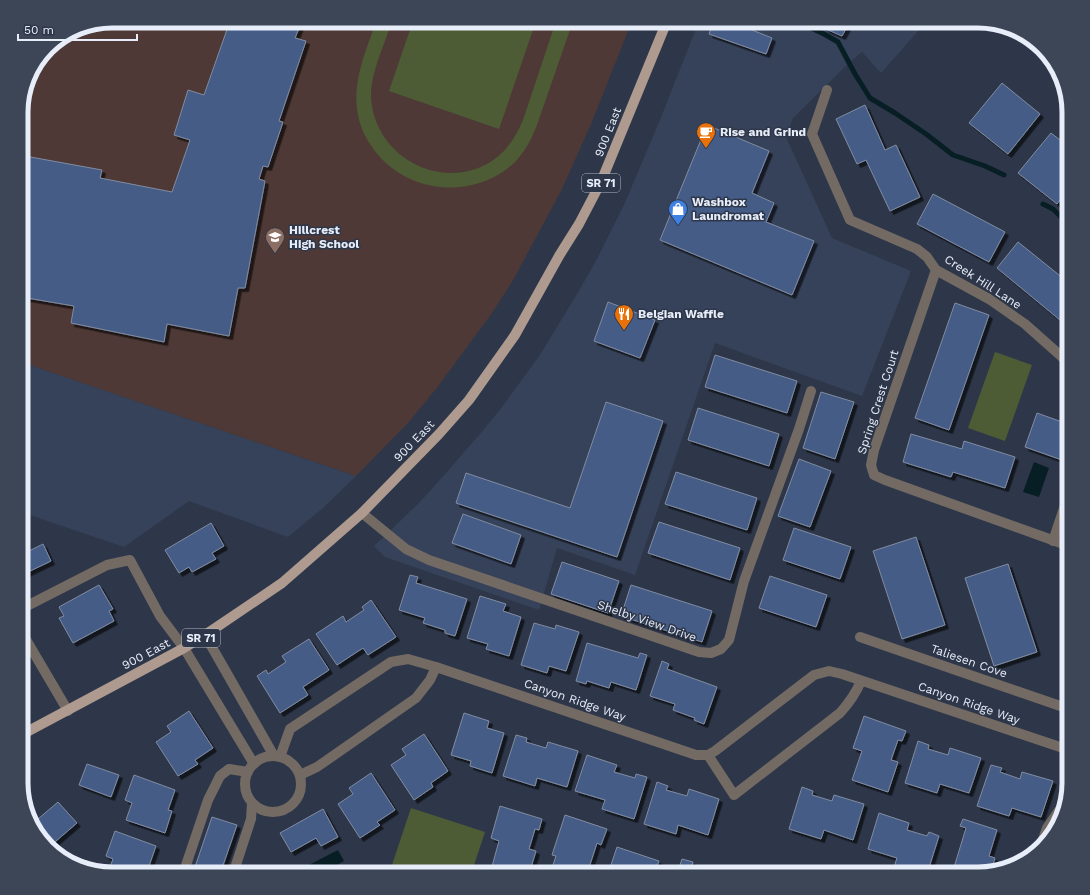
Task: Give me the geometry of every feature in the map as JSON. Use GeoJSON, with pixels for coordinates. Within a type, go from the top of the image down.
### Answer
{"type":"FeatureCollection","features":[{"type":"Feature","properties":{"kind":"main road","name":"900 East"},"geometry":{"type":"LineString","coordinates":[[28,731],[184,648],[282,583],[362,513],[440,434],[469,400],[515,335],[559,256],[580,224],[601,182],[664,28]]}},
{"type":"Feature","properties":{"kind":"street","name":"Creek Hill Lane"},"geometry":{"type":"LineString","coordinates":[[827,90],[812,134],[850,220],[917,249],[927,257],[936,270],[989,299],[1025,324],[1062,356]]}},
{"type":"Feature","properties":{"kind":"street","name":"Spring Crest Court"},"geometry":{"type":"LineString","coordinates":[[936,270],[874,450],[871,465],[874,475],[1062,544]]}},
{"type":"Feature","properties":{"kind":"street","name":"Shelby View Drive"},"geometry":{"type":"LineString","coordinates":[[362,513],[406,549],[429,560],[699,652],[711,652],[721,649],[729,640],[744,581],[799,429],[811,391]]}},
{"type":"Feature","properties":{"kind":"street"},"geometry":{"type":"LineString","coordinates":[[1053,541],[1062,515]]}},
{"type":"Feature","properties":{"kind":"street"},"geometry":{"type":"LineString","coordinates":[[28,604],[106,565],[130,560],[160,616],[184,648],[254,764]]}},
{"type":"Feature","properties":{"kind":"street"},"geometry":{"type":"LineString","coordinates":[[205,635],[277,757]]}},
{"type":"Feature","properties":{"kind":"street","name":"Taliesen Cove"},"geometry":{"type":"LineString","coordinates":[[860,637],[1062,707]]}},
{"type":"Feature","properties":{"kind":"street"},"geometry":{"type":"LineString","coordinates":[[28,642],[68,711]]}},
{"type":"Feature","properties":{"kind":"street","name":"Canyon Ridge Way"},"geometry":{"type":"LineString","coordinates":[[277,757],[290,729],[391,662],[408,659],[436,667],[696,755],[708,755],[715,751],[814,675],[829,671],[842,674],[1062,748]]}},
{"type":"Feature","properties":{"kind":"street"},"geometry":{"type":"LineString","coordinates":[[300,775],[317,767],[416,698],[430,680],[436,667]]}},
{"type":"Feature","properties":{"kind":"street"},"geometry":{"type":"LineString","coordinates":[[708,755],[734,795],[840,713],[851,701],[861,681]]}},
{"type":"Feature","properties":{"kind":"street"},"geometry":{"type":"LineString","coordinates":[[277,757],[285,759],[294,765],[300,775],[302,786],[299,796],[292,805],[283,811],[272,812],[261,810],[252,803],[247,794],[245,783],[248,772],[254,764],[263,758],[277,757]]}},
{"type":"Feature","properties":{"kind":"street"},"geometry":{"type":"LineString","coordinates":[[185,867],[208,800],[220,776],[229,769],[248,772]]}},
{"type":"Feature","properties":{"kind":"street"},"geometry":{"type":"LineString","coordinates":[[235,867],[251,819],[252,803]]}},
{"type":"Feature","properties":{"kind":"street"},"geometry":{"type":"LineString","coordinates":[[1045,833],[1056,814]]}},
{"type":"Feature","properties":{"kind":"shaded area","name":"Hillcrest High School"},"geometry":{"type":"Polygon","coordinates":[[[106,28],[629,28],[591,124],[562,189],[512,282],[492,313],[436,389],[407,424],[356,476],[28,364],[28,106],[34,80],[42,65],[65,42],[85,32],[106,28]]]}},
{"type":"Feature","properties":{"kind":"shaded area"},"geometry":{"type":"Polygon","coordinates":[[[696,28],[921,28],[881,73],[862,52],[793,118],[786,137],[832,238],[911,271],[862,396],[715,343],[635,575],[557,548],[539,610],[385,557],[374,546],[420,502],[480,434],[540,355],[596,261],[624,205],[660,120],[696,28]]]}},
{"type":"Feature","properties":{"kind":"shaded area"},"geometry":{"type":"Polygon","coordinates":[[[28,364],[356,476],[323,508],[288,537],[189,501],[124,547],[28,514],[28,364]]]}},
{"type":"Feature","properties":{"kind":"shaded area"},"geometry":{"type":"Polygon","coordinates":[[[1034,462],[1049,468],[1039,497],[1023,492],[1034,462]]]}},
{"type":"Feature","properties":{"kind":"shaded area"},"geometry":{"type":"Polygon","coordinates":[[[338,850],[344,861],[333,867],[305,867],[338,850]]]}},
{"type":"Feature","properties":{"kind":"green space"},"geometry":{"type":"Polygon","coordinates":[[[374,28],[389,28],[378,59],[371,88],[371,97],[376,120],[386,140],[402,156],[421,167],[442,172],[463,172],[485,165],[504,151],[510,144],[523,120],[554,28],[571,28],[535,130],[526,148],[516,161],[501,173],[484,181],[466,186],[447,188],[429,185],[411,179],[394,170],[380,157],[368,141],[358,116],[356,97],[362,64],[374,28]]]}},
{"type":"Feature","properties":{"kind":"green space"},"geometry":{"type":"Polygon","coordinates":[[[411,28],[534,28],[499,129],[389,91],[411,28]]]}},
{"type":"Feature","properties":{"kind":"green space"},"geometry":{"type":"Polygon","coordinates":[[[995,352],[1032,365],[1005,441],[968,428],[995,352]]]}},
{"type":"Feature","properties":{"kind":"green space"},"geometry":{"type":"Polygon","coordinates":[[[411,808],[485,832],[473,867],[391,867],[411,808]]]}},
{"type":"Feature","properties":{"kind":"building"},"geometry":{"type":"Polygon","coordinates":[[[228,28],[299,28],[295,38],[306,41],[279,121],[283,122],[268,167],[263,166],[259,179],[265,181],[245,288],[238,288],[229,336],[167,324],[164,342],[71,323],[74,306],[28,298],[28,157],[102,170],[100,178],[172,192],[190,140],[174,135],[188,90],[204,95],[228,28]]]}},
{"type":"Feature","properties":{"kind":"building"},"geometry":{"type":"Polygon","coordinates":[[[711,28],[747,28],[772,38],[766,54],[709,34],[711,28]]]}},
{"type":"Feature","properties":{"kind":"building"},"geometry":{"type":"Polygon","coordinates":[[[826,28],[846,28],[842,36],[826,28]]]}},
{"type":"Feature","properties":{"kind":"building"},"geometry":{"type":"Polygon","coordinates":[[[1002,83],[1040,114],[1008,154],[969,123],[1002,83]]]}},
{"type":"Feature","properties":{"kind":"building"},"geometry":{"type":"Polygon","coordinates":[[[865,105],[885,150],[896,145],[920,197],[890,211],[866,160],[857,164],[836,119],[865,105]]]}},
{"type":"Feature","properties":{"kind":"building"},"geometry":{"type":"Polygon","coordinates":[[[707,125],[769,151],[752,193],[774,203],[766,222],[814,241],[792,295],[660,240],[707,125]]]}},
{"type":"Feature","properties":{"kind":"building"},"geometry":{"type":"Polygon","coordinates":[[[1051,133],[1062,142],[1062,198],[1057,204],[1018,173],[1051,133]]]}},
{"type":"Feature","properties":{"kind":"building"},"geometry":{"type":"Polygon","coordinates":[[[933,194],[1005,232],[989,262],[917,224],[933,194]]]}},
{"type":"Feature","properties":{"kind":"building"},"geometry":{"type":"Polygon","coordinates":[[[1018,242],[1062,277],[1062,318],[1060,320],[997,268],[1018,242]]]}},
{"type":"Feature","properties":{"kind":"building","name":"Belgian Waffle"},"geometry":{"type":"Polygon","coordinates":[[[608,302],[655,320],[640,358],[594,341],[608,302]]]}},
{"type":"Feature","properties":{"kind":"building"},"geometry":{"type":"Polygon","coordinates":[[[955,303],[989,315],[949,430],[915,418],[955,303]]]}},
{"type":"Feature","properties":{"kind":"building"},"geometry":{"type":"Polygon","coordinates":[[[715,355],[797,381],[787,413],[705,387],[715,355]]]}},
{"type":"Feature","properties":{"kind":"building"},"geometry":{"type":"Polygon","coordinates":[[[821,392],[854,402],[835,459],[803,448],[821,392]]]}},
{"type":"Feature","properties":{"kind":"building"},"geometry":{"type":"Polygon","coordinates":[[[606,402],[663,421],[617,557],[456,503],[466,473],[570,508],[606,402]]]}},
{"type":"Feature","properties":{"kind":"building"},"geometry":{"type":"Polygon","coordinates":[[[698,408],[779,434],[769,466],[688,440],[698,408]]]}},
{"type":"Feature","properties":{"kind":"building"},"geometry":{"type":"Polygon","coordinates":[[[1037,413],[1062,422],[1060,430],[1062,431],[1062,460],[1025,447],[1037,413]]]}},
{"type":"Feature","properties":{"kind":"building"},"geometry":{"type":"Polygon","coordinates":[[[911,434],[962,449],[964,441],[1015,457],[1005,488],[953,472],[951,477],[903,462],[911,434]]]}},
{"type":"Feature","properties":{"kind":"building"},"geometry":{"type":"Polygon","coordinates":[[[799,459],[831,471],[810,527],[778,516],[799,459]]]}},
{"type":"Feature","properties":{"kind":"building"},"geometry":{"type":"Polygon","coordinates":[[[676,472],[757,498],[747,530],[665,504],[676,472]]]}},
{"type":"Feature","properties":{"kind":"building"},"geometry":{"type":"Polygon","coordinates":[[[463,514],[521,535],[511,564],[452,543],[463,514]]]}},
{"type":"Feature","properties":{"kind":"building"},"geometry":{"type":"Polygon","coordinates":[[[659,522],[740,548],[730,580],[648,553],[659,522]]]}},
{"type":"Feature","properties":{"kind":"building"},"geometry":{"type":"Polygon","coordinates":[[[211,523],[224,546],[212,553],[216,559],[192,572],[189,567],[179,573],[165,550],[211,523]]]}},
{"type":"Feature","properties":{"kind":"building"},"geometry":{"type":"Polygon","coordinates":[[[794,528],[851,547],[840,579],[783,560],[794,528]]]}},
{"type":"Feature","properties":{"kind":"building"},"geometry":{"type":"Polygon","coordinates":[[[916,537],[945,625],[902,639],[873,551],[916,537]]]}},
{"type":"Feature","properties":{"kind":"building"},"geometry":{"type":"Polygon","coordinates":[[[43,544],[51,561],[28,572],[28,552],[43,544]]]}},
{"type":"Feature","properties":{"kind":"building"},"geometry":{"type":"Polygon","coordinates":[[[562,562],[619,581],[608,613],[551,594],[562,562]]]}},
{"type":"Feature","properties":{"kind":"building"},"geometry":{"type":"Polygon","coordinates":[[[1008,564],[1037,652],[994,666],[965,578],[1008,564]]]}},
{"type":"Feature","properties":{"kind":"building"},"geometry":{"type":"Polygon","coordinates":[[[410,575],[418,577],[416,583],[467,599],[455,636],[445,633],[445,630],[423,623],[425,618],[399,610],[410,575]]]}},
{"type":"Feature","properties":{"kind":"building"},"geometry":{"type":"Polygon","coordinates":[[[770,576],[827,595],[816,627],[759,608],[770,576]]]}},
{"type":"Feature","properties":{"kind":"building"},"geometry":{"type":"Polygon","coordinates":[[[99,585],[113,609],[109,611],[114,621],[73,643],[59,618],[64,616],[59,607],[99,585]]]}},
{"type":"Feature","properties":{"kind":"building"},"geometry":{"type":"Polygon","coordinates":[[[631,585],[712,611],[702,642],[621,616],[631,585]]]}},
{"type":"Feature","properties":{"kind":"building"},"geometry":{"type":"Polygon","coordinates":[[[480,596],[506,604],[503,611],[521,617],[509,656],[486,649],[488,644],[467,638],[480,596]]]}},
{"type":"Feature","properties":{"kind":"building"},"geometry":{"type":"Polygon","coordinates":[[[371,600],[396,637],[368,655],[363,648],[337,665],[316,634],[343,616],[346,622],[364,610],[362,607],[371,600]]]}},
{"type":"Feature","properties":{"kind":"building"},"geometry":{"type":"Polygon","coordinates":[[[534,623],[555,629],[556,625],[579,632],[566,671],[549,666],[547,673],[521,665],[534,623]]]}},
{"type":"Feature","properties":{"kind":"building"},"geometry":{"type":"Polygon","coordinates":[[[309,639],[329,670],[303,687],[308,695],[280,713],[257,676],[266,670],[268,674],[286,662],[282,656],[309,639]]]}},
{"type":"Feature","properties":{"kind":"building"},"geometry":{"type":"Polygon","coordinates":[[[587,643],[638,658],[640,653],[647,655],[636,690],[611,682],[609,688],[587,681],[586,684],[576,681],[587,643]]]}},
{"type":"Feature","properties":{"kind":"building"},"geometry":{"type":"Polygon","coordinates":[[[662,661],[669,664],[667,669],[717,687],[704,724],[694,720],[695,718],[673,710],[675,704],[650,696],[662,661]]]}},
{"type":"Feature","properties":{"kind":"building"},"geometry":{"type":"Polygon","coordinates":[[[189,711],[213,748],[195,760],[198,764],[178,776],[156,742],[171,732],[167,726],[189,711]]]}},
{"type":"Feature","properties":{"kind":"building"},"geometry":{"type":"Polygon","coordinates":[[[464,713],[489,721],[487,728],[504,733],[492,773],[470,766],[471,761],[451,755],[464,713]]]}},
{"type":"Feature","properties":{"kind":"building"},"geometry":{"type":"Polygon","coordinates":[[[864,716],[906,731],[902,741],[898,740],[891,760],[898,762],[888,792],[852,780],[862,751],[853,748],[864,716]]]}},
{"type":"Feature","properties":{"kind":"building"},"geometry":{"type":"Polygon","coordinates":[[[424,734],[448,771],[431,783],[433,787],[414,800],[391,765],[406,755],[402,749],[424,734]]]}},
{"type":"Feature","properties":{"kind":"building"},"geometry":{"type":"Polygon","coordinates":[[[516,735],[527,738],[526,742],[546,748],[548,742],[578,751],[567,787],[537,778],[535,786],[503,776],[516,735]]]}},
{"type":"Feature","properties":{"kind":"building"},"geometry":{"type":"Polygon","coordinates":[[[918,741],[929,745],[928,749],[948,755],[950,748],[981,758],[969,793],[940,784],[937,793],[905,783],[918,741]]]}},
{"type":"Feature","properties":{"kind":"building"},"geometry":{"type":"Polygon","coordinates":[[[587,755],[617,765],[614,772],[635,778],[636,774],[647,777],[634,819],[602,809],[605,800],[575,791],[587,755]]]}},
{"type":"Feature","properties":{"kind":"building"},"geometry":{"type":"Polygon","coordinates":[[[87,764],[119,775],[111,797],[79,785],[87,764]]]}},
{"type":"Feature","properties":{"kind":"building"},"geometry":{"type":"Polygon","coordinates":[[[991,765],[1002,768],[1000,772],[1020,779],[1022,772],[1053,781],[1041,817],[1012,808],[1009,816],[977,806],[991,765]]]}},
{"type":"Feature","properties":{"kind":"building"},"geometry":{"type":"Polygon","coordinates":[[[371,773],[395,810],[377,822],[380,825],[360,838],[338,804],[353,794],[349,788],[371,773]]]}},
{"type":"Feature","properties":{"kind":"building"},"geometry":{"type":"Polygon","coordinates":[[[134,775],[175,790],[168,810],[172,811],[165,833],[126,820],[132,803],[125,800],[134,775]]]}},
{"type":"Feature","properties":{"kind":"building"},"geometry":{"type":"Polygon","coordinates":[[[657,782],[668,786],[666,790],[687,796],[689,789],[719,799],[708,835],[678,825],[676,834],[644,824],[657,782]]]}},
{"type":"Feature","properties":{"kind":"building"},"geometry":{"type":"Polygon","coordinates":[[[802,787],[813,791],[812,795],[832,801],[834,795],[864,804],[853,840],[824,830],[821,839],[789,829],[802,787]]]}},
{"type":"Feature","properties":{"kind":"building"},"geometry":{"type":"Polygon","coordinates":[[[58,802],[77,823],[54,843],[45,834],[37,820],[58,802]]]}},
{"type":"Feature","properties":{"kind":"building"},"geometry":{"type":"Polygon","coordinates":[[[500,806],[542,819],[539,830],[535,829],[529,849],[536,851],[531,867],[492,867],[499,841],[491,838],[500,806]]]}},
{"type":"Feature","properties":{"kind":"building"},"geometry":{"type":"Polygon","coordinates":[[[323,809],[338,837],[321,846],[316,838],[291,852],[280,833],[323,809]]]}},
{"type":"Feature","properties":{"kind":"building"},"geometry":{"type":"Polygon","coordinates":[[[879,813],[909,823],[907,830],[927,836],[929,832],[939,836],[929,867],[894,867],[897,858],[868,849],[879,813]]]}},
{"type":"Feature","properties":{"kind":"building"},"geometry":{"type":"Polygon","coordinates":[[[565,815],[607,829],[601,845],[597,843],[589,867],[552,867],[556,856],[552,855],[565,815]]]}},
{"type":"Feature","properties":{"kind":"building"},"geometry":{"type":"Polygon","coordinates":[[[212,817],[237,825],[222,867],[195,867],[212,817]]]}},
{"type":"Feature","properties":{"kind":"building"},"geometry":{"type":"Polygon","coordinates":[[[963,819],[997,830],[989,856],[995,858],[993,865],[984,867],[954,867],[966,828],[960,826],[963,819]]]}},
{"type":"Feature","properties":{"kind":"building"},"geometry":{"type":"Polygon","coordinates":[[[115,831],[156,846],[149,866],[154,867],[110,867],[113,859],[106,856],[115,831]]]}},
{"type":"Feature","properties":{"kind":"building"},"geometry":{"type":"Polygon","coordinates":[[[617,847],[659,861],[657,867],[610,867],[617,847]]]}},
{"type":"Feature","properties":{"kind":"building"},"geometry":{"type":"Polygon","coordinates":[[[682,859],[693,862],[692,866],[695,867],[679,867],[682,859]]]}},
{"type":"Feature","properties":{"kind":"waterway"},"geometry":{"type":"LineString","coordinates":[[811,28],[838,42],[870,98],[926,134],[953,155],[985,166],[1004,175]]}},
{"type":"Feature","properties":{"kind":"waterway"},"geometry":{"type":"LineString","coordinates":[[1043,204],[1053,209],[1062,218]]}},
{"type":"Feature","properties":{"kind":"place","name":"Rise and Grind"},"geometry":{"type":"Point","coordinates":[706,149]}},
{"type":"Feature","properties":{"kind":"place","name":"Washbox Laundromat"},"geometry":{"type":"Point","coordinates":[678,226]}},
{"type":"Feature","properties":{"kind":"place","name":"Hillcrest High School"},"geometry":{"type":"Point","coordinates":[275,254]}},
{"type":"Feature","properties":{"kind":"place","name":"Belgian Waffle"},"geometry":{"type":"Point","coordinates":[624,331]}}]}
